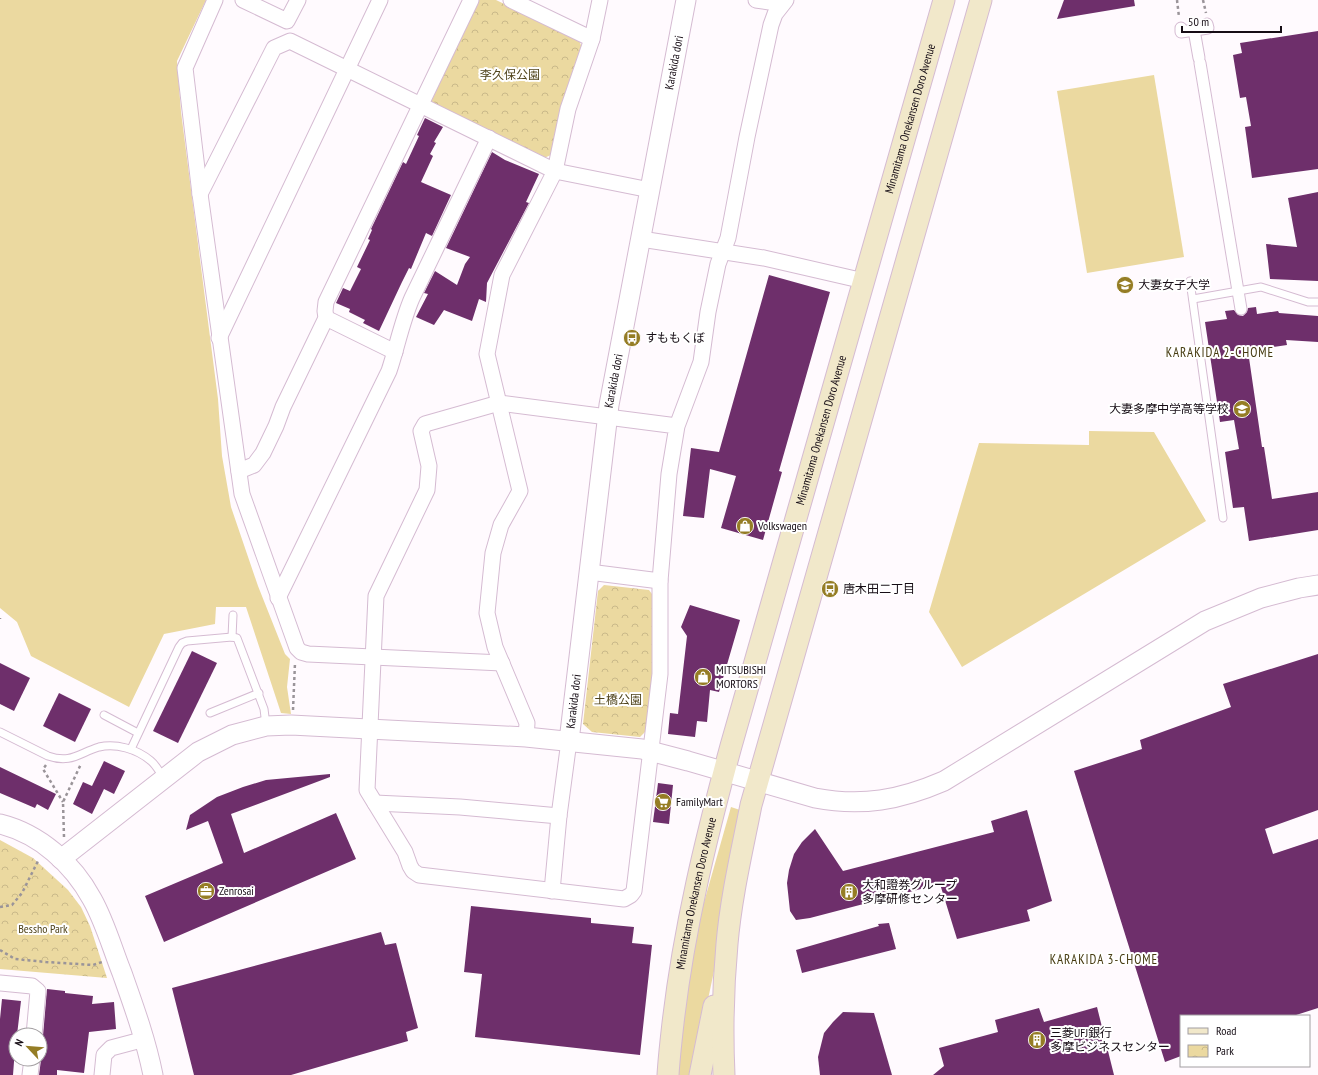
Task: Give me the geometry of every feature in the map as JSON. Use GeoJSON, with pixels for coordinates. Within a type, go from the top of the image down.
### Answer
{"type":"FeatureCollection","features":[{"type":"Feature","properties":{"kind":"main road","name":"Minamitama Onekansen Doro Avenue"},"geometry":{"type":"LineString","coordinates":[[668,1075],[679,972],[689,914],[701,859],[724,772],[944,0]]}},
{"type":"Feature","properties":{"kind":"main road"},"geometry":{"type":"LineString","coordinates":[[700,1075],[727,943],[742,851],[757,781],[981,0]]}},
{"type":"Feature","properties":{"kind":"main road"},"geometry":{"type":"LineString","coordinates":[[724,1075],[723,1005],[727,943]]}},
{"type":"Feature","properties":{"kind":"street"},"geometry":{"type":"LineString","coordinates":[[215,0],[184,68],[219,338],[242,494],[297,648],[301,652],[308,654],[502,663]]}},
{"type":"Feature","properties":{"kind":"street"},"geometry":{"type":"LineString","coordinates":[[243,0],[287,21],[298,0]]}},
{"type":"Feature","properties":{"kind":"street"},"geometry":{"type":"LineString","coordinates":[[219,338],[380,0]]}},
{"type":"Feature","properties":{"kind":"street"},"geometry":{"type":"LineString","coordinates":[[239,471],[254,465],[263,452],[276,426],[283,407],[326,318],[326,302],[471,0]]}},
{"type":"Feature","properties":{"kind":"street"},"geometry":{"type":"LineString","coordinates":[[511,0],[592,39]]}},
{"type":"Feature","properties":{"kind":"street"},"geometry":{"type":"LineString","coordinates":[[526,737],[527,723],[495,647],[487,612],[493,553],[501,525],[520,491],[487,354],[502,275],[555,170],[568,109],[592,39],[600,0]]}},
{"type":"Feature","properties":{"kind":"street","name":"Karakida dori"},"geometry":{"type":"LineString","coordinates":[[569,741],[608,405],[686,0]]}},
{"type":"Feature","properties":{"kind":"street"},"geometry":{"type":"LineString","coordinates":[[756,0],[784,2]]}},
{"type":"Feature","properties":{"kind":"street"},"geometry":{"type":"LineString","coordinates":[[677,426],[499,403],[425,424],[421,431],[429,466],[426,490],[376,596],[367,790],[405,852],[413,871],[419,875],[624,899],[632,895],[634,891],[660,674],[660,581],[669,474],[677,426],[701,362],[708,312],[718,264],[728,238],[747,136],[771,25],[775,14],[784,2]]}},
{"type":"Feature","properties":{"kind":"street"},"geometry":{"type":"LineString","coordinates":[[1181,28],[1182,32],[1208,28],[1207,24]]}},
{"type":"Feature","properties":{"kind":"street"},"geometry":{"type":"LineString","coordinates":[[1194,30],[1241,309]]}},
{"type":"Feature","properties":{"kind":"street"},"geometry":{"type":"LineString","coordinates":[[200,194],[274,48],[290,42],[347,68],[555,170],[650,190]]}},
{"type":"Feature","properties":{"kind":"street"},"geometry":{"type":"LineString","coordinates":[[278,598],[389,371],[412,298],[489,138]]}},
{"type":"Feature","properties":{"kind":"street"},"geometry":{"type":"LineString","coordinates":[[641,239],[777,261],[864,281]]}},
{"type":"Feature","properties":{"kind":"street"},"geometry":{"type":"LineString","coordinates":[[326,318],[396,352]]}},
{"type":"Feature","properties":{"kind":"street"},"geometry":{"type":"LineString","coordinates":[[589,572],[660,581]]}},
{"type":"Feature","properties":{"kind":"street"},"geometry":{"type":"LineString","coordinates":[[61,859],[198,752],[223,738],[240,732],[266,726],[291,725],[526,737],[569,741],[650,751],[815,798],[831,801],[874,801],[897,797],[920,791],[944,781],[1205,621],[1261,598],[1318,585]]}},
{"type":"Feature","properties":{"kind":"street"},"geometry":{"type":"LineString","coordinates":[[552,891],[559,816],[569,741]]}},
{"type":"Feature","properties":{"kind":"street"},"geometry":{"type":"LineString","coordinates":[[375,803],[460,807],[559,816]]}},
{"type":"Feature","properties":{"kind":"street"},"geometry":{"type":"LineString","coordinates":[[0,824],[14,828],[48,847],[61,859],[82,883],[92,899],[102,921],[145,1039],[153,1075]]}},
{"type":"Feature","properties":{"kind":"street"},"geometry":{"type":"LineString","coordinates":[[0,983],[32,986],[38,991],[35,1027]]}},
{"type":"Feature","properties":{"kind":"street"},"geometry":{"type":"LineString","coordinates":[[102,1075],[104,1055],[111,1048],[145,1039]]}},
{"type":"Feature","properties":{"kind":"lane"},"geometry":{"type":"LineString","coordinates":[[1190,281],[1223,518]]}},
{"type":"Feature","properties":{"kind":"lane"},"geometry":{"type":"LineString","coordinates":[[1192,299],[1261,287],[1308,302],[1318,302]]}},
{"type":"Feature","properties":{"kind":"lane"},"geometry":{"type":"LineString","coordinates":[[232,637],[233,615]]}},
{"type":"Feature","properties":{"kind":"lane"},"geometry":{"type":"LineString","coordinates":[[131,749],[179,647],[182,643],[187,641],[232,637],[237,638],[264,708],[266,726]]}},
{"type":"Feature","properties":{"kind":"lane"},"geometry":{"type":"LineString","coordinates":[[210,713],[259,693]]}},
{"type":"Feature","properties":{"kind":"lane"},"geometry":{"type":"LineString","coordinates":[[104,715],[138,733]]}},
{"type":"Feature","properties":{"kind":"lane"},"geometry":{"type":"LineString","coordinates":[[0,732],[57,759],[77,757],[93,749],[104,746],[116,746],[131,749],[150,760],[164,778]]}},
{"type":"Feature","properties":{"kind":"path"},"geometry":{"type":"LineString","coordinates":[[1176,0],[1181,28]]}},
{"type":"Feature","properties":{"kind":"path"},"geometry":{"type":"LineString","coordinates":[[292,717],[295,661],[301,652]]}},
{"type":"Feature","properties":{"kind":"path"},"geometry":{"type":"LineString","coordinates":[[46,763],[43,769],[63,802]]}},
{"type":"Feature","properties":{"kind":"path"},"geometry":{"type":"LineString","coordinates":[[64,830],[63,802],[81,764]]}},
{"type":"Feature","properties":{"kind":"path"},"geometry":{"type":"LineString","coordinates":[[0,907],[12,905],[22,893],[41,856]]}},
{"type":"Feature","properties":{"kind":"path"},"geometry":{"type":"LineString","coordinates":[[0,950],[15,959],[93,965],[104,961]]}},
{"type":"Feature","properties":{"kind":"green space"},"geometry":{"type":"Polygon","coordinates":[[[0,0],[206,0],[177,61],[181,112],[218,399],[222,456],[231,507],[258,586],[285,654],[290,659],[287,687],[291,714],[281,713],[246,607],[216,607],[215,624],[164,634],[129,707],[31,656],[17,622],[0,608],[0,0]]]}},
{"type":"Feature","properties":{"kind":"green space","name":"李久保公園"},"geometry":{"type":"Polygon","coordinates":[[[479,0],[496,0],[579,40],[582,48],[553,154],[542,159],[430,104],[479,0]]]}},
{"type":"Feature","properties":{"kind":"green space"},"geometry":{"type":"Polygon","coordinates":[[[1154,75],[1184,257],[1087,273],[1057,91],[1154,75]]]}},
{"type":"Feature","properties":{"kind":"green space"},"geometry":{"type":"Polygon","coordinates":[[[1089,431],[1154,432],[1206,521],[962,667],[929,612],[979,443],[1089,445],[1089,431]]]}},
{"type":"Feature","properties":{"kind":"green space","name":"土橋公園"},"geometry":{"type":"Polygon","coordinates":[[[604,585],[649,590],[655,598],[654,663],[647,730],[640,737],[592,732],[583,724],[598,591],[604,585]]]}},
{"type":"Feature","properties":{"kind":"green space"},"geometry":{"type":"Polygon","coordinates":[[[731,807],[740,810],[721,938],[692,1075],[678,1075],[686,994],[699,920],[731,807]]]}},
{"type":"Feature","properties":{"kind":"green space","name":"Bessho Park"},"geometry":{"type":"Polygon","coordinates":[[[0,840],[33,858],[68,890],[81,907],[90,926],[107,978],[0,969],[0,840]]]}},
{"type":"Feature","properties":{"kind":"building"},"geometry":{"type":"Polygon","coordinates":[[[1064,0],[1134,0],[1135,6],[1057,19],[1064,0]]]}},
{"type":"Feature","properties":{"kind":"building"},"geometry":{"type":"Polygon","coordinates":[[[1318,31],[1318,169],[1252,178],[1245,127],[1251,126],[1246,97],[1240,98],[1233,55],[1242,53],[1240,43],[1318,31]]]}},
{"type":"Feature","properties":{"kind":"building"},"geometry":{"type":"Polygon","coordinates":[[[425,118],[443,127],[434,142],[436,143],[430,154],[433,156],[421,182],[451,195],[432,236],[426,233],[411,269],[409,268],[379,331],[363,323],[365,320],[349,312],[350,309],[336,303],[343,288],[350,291],[361,269],[357,267],[370,240],[368,239],[372,230],[371,229],[403,162],[406,164],[419,136],[417,135],[425,118]]]}},
{"type":"Feature","properties":{"kind":"building"},"geometry":{"type":"Polygon","coordinates":[[[492,152],[505,160],[539,174],[526,202],[529,203],[487,283],[486,302],[479,299],[472,321],[444,310],[434,325],[416,317],[428,294],[424,293],[435,271],[457,285],[465,264],[470,257],[446,248],[492,152]]]}},
{"type":"Feature","properties":{"kind":"building"},"geometry":{"type":"Polygon","coordinates":[[[1318,192],[1318,281],[1270,279],[1266,244],[1297,247],[1288,198],[1318,192]]]}},
{"type":"Feature","properties":{"kind":"building"},"geometry":{"type":"Polygon","coordinates":[[[769,275],[830,292],[779,471],[782,472],[763,540],[721,528],[736,476],[710,469],[704,518],[683,516],[691,448],[719,452],[769,275]]]}},
{"type":"Feature","properties":{"kind":"building"},"geometry":{"type":"Polygon","coordinates":[[[1256,307],[1257,314],[1278,311],[1279,313],[1318,316],[1318,342],[1286,340],[1287,345],[1248,351],[1262,447],[1264,447],[1272,499],[1318,492],[1318,530],[1249,541],[1244,507],[1233,508],[1225,452],[1239,449],[1234,420],[1220,422],[1205,322],[1227,319],[1225,311],[1234,310],[1238,315],[1243,316],[1247,312],[1248,308],[1256,307]]]}},
{"type":"Feature","properties":{"kind":"building"},"geometry":{"type":"Polygon","coordinates":[[[690,605],[740,620],[719,692],[710,690],[707,722],[697,721],[695,737],[668,734],[670,713],[678,714],[687,636],[681,627],[690,605]]]}},
{"type":"Feature","properties":{"kind":"building"},"geometry":{"type":"Polygon","coordinates":[[[192,651],[217,663],[178,743],[153,731],[192,651]]]}},
{"type":"Feature","properties":{"kind":"building"},"geometry":{"type":"Polygon","coordinates":[[[1318,654],[1318,810],[1265,829],[1273,854],[1318,839],[1318,1008],[1296,1015],[1180,1015],[1180,1056],[1165,1062],[1074,771],[1142,749],[1140,740],[1231,707],[1223,684],[1318,654]]]}},
{"type":"Feature","properties":{"kind":"building"},"geometry":{"type":"Polygon","coordinates":[[[0,663],[30,678],[14,711],[0,704],[0,663]]]}},
{"type":"Feature","properties":{"kind":"building"},"geometry":{"type":"Polygon","coordinates":[[[59,693],[91,709],[75,742],[43,726],[59,693]]]}},
{"type":"Feature","properties":{"kind":"building"},"geometry":{"type":"Polygon","coordinates":[[[104,761],[125,771],[114,794],[104,789],[92,814],[73,804],[83,782],[92,786],[104,761]]]}},
{"type":"Feature","properties":{"kind":"building"},"geometry":{"type":"Polygon","coordinates":[[[0,767],[56,794],[48,810],[37,804],[35,808],[0,793],[0,767]]]}},
{"type":"Feature","properties":{"kind":"building"},"geometry":{"type":"Polygon","coordinates":[[[330,774],[330,777],[231,814],[244,853],[336,813],[356,859],[164,942],[145,896],[223,863],[208,821],[186,830],[190,815],[217,797],[266,780],[330,774]]]}},
{"type":"Feature","properties":{"kind":"building"},"geometry":{"type":"Polygon","coordinates":[[[658,783],[673,785],[669,824],[653,822],[658,783]]]}},
{"type":"Feature","properties":{"kind":"building","name":"大和證券グループ 多摩研修センター"},"geometry":{"type":"Polygon","coordinates":[[[1027,810],[1052,901],[1027,910],[1030,921],[957,939],[940,884],[810,918],[796,920],[790,911],[787,883],[789,870],[794,854],[802,842],[815,829],[843,871],[994,832],[991,821],[1027,810]]]}},
{"type":"Feature","properties":{"kind":"building"},"geometry":{"type":"Polygon","coordinates":[[[471,906],[591,918],[591,923],[634,927],[632,943],[652,945],[640,1055],[475,1037],[482,974],[464,972],[471,906]]]}},
{"type":"Feature","properties":{"kind":"building"},"geometry":{"type":"Polygon","coordinates":[[[889,923],[896,949],[802,973],[796,950],[879,926],[878,924],[889,923]]]}},
{"type":"Feature","properties":{"kind":"building"},"geometry":{"type":"Polygon","coordinates":[[[381,932],[385,945],[396,943],[418,1028],[406,1032],[408,1041],[291,1075],[194,1075],[172,988],[381,932]]]}},
{"type":"Feature","properties":{"kind":"building"},"geometry":{"type":"Polygon","coordinates":[[[47,989],[65,991],[65,993],[93,996],[92,1004],[114,1002],[116,1029],[89,1032],[84,1073],[57,1070],[57,1075],[39,1075],[40,1067],[48,1067],[48,1027],[44,1027],[47,989]]]}},
{"type":"Feature","properties":{"kind":"building"},"geometry":{"type":"Polygon","coordinates":[[[2,999],[21,1001],[18,1027],[8,1027],[8,1067],[14,1067],[13,1075],[0,1075],[0,1019],[2,999]]]}},
{"type":"Feature","properties":{"kind":"building","name":"三菱UFJ銀行 多摩ビジネスセンター"},"geometry":{"type":"Polygon","coordinates":[[[1097,1007],[1114,1075],[933,1075],[944,1066],[939,1048],[998,1032],[995,1020],[1039,1008],[1044,1022],[1097,1007]]]}},
{"type":"Feature","properties":{"kind":"building"},"geometry":{"type":"Polygon","coordinates":[[[843,1012],[874,1013],[892,1075],[820,1075],[818,1057],[824,1033],[843,1012]]]}},
{"type":"Feature","properties":{"kind":"place","name":"大妻女子大学"},"geometry":{"type":"Point","coordinates":[1125,285]}},
{"type":"Feature","properties":{"kind":"place","name":"すももくぼ"},"geometry":{"type":"Point","coordinates":[632,338]}},
{"type":"Feature","properties":{"kind":"place","name":"大妻多摩中学高等学校"},"geometry":{"type":"Point","coordinates":[1242,409]}},
{"type":"Feature","properties":{"kind":"place","name":"Volkswagen"},"geometry":{"type":"Point","coordinates":[745,526]}},
{"type":"Feature","properties":{"kind":"place","name":"唐木田二丁目"},"geometry":{"type":"Point","coordinates":[830,589]}},
{"type":"Feature","properties":{"kind":"place","name":"MITSUBISHI MORTORS"},"geometry":{"type":"Point","coordinates":[703,677]}},
{"type":"Feature","properties":{"kind":"place","name":"FamilyMart"},"geometry":{"type":"Point","coordinates":[663,802]}},
{"type":"Feature","properties":{"kind":"place","name":"Zenrosai"},"geometry":{"type":"Point","coordinates":[206,891]}},
{"type":"Feature","properties":{"kind":"place","name":"大和證券グループ 多摩研修センター"},"geometry":{"type":"Point","coordinates":[849,892]}},
{"type":"Feature","properties":{"kind":"place","name":"三菱UFJ銀行 多摩ビジネスセンター"},"geometry":{"type":"Point","coordinates":[1037,1040]}},
{"type":"Feature","properties":{"kind":"district","name":"KARAKIDA 2-CHOME"},"geometry":{"type":"Point","coordinates":[1220,352]}},
{"type":"Feature","properties":{"kind":"district","name":"KARAKIDA 3-CHOME"},"geometry":{"type":"Point","coordinates":[1104,959]}}]}
